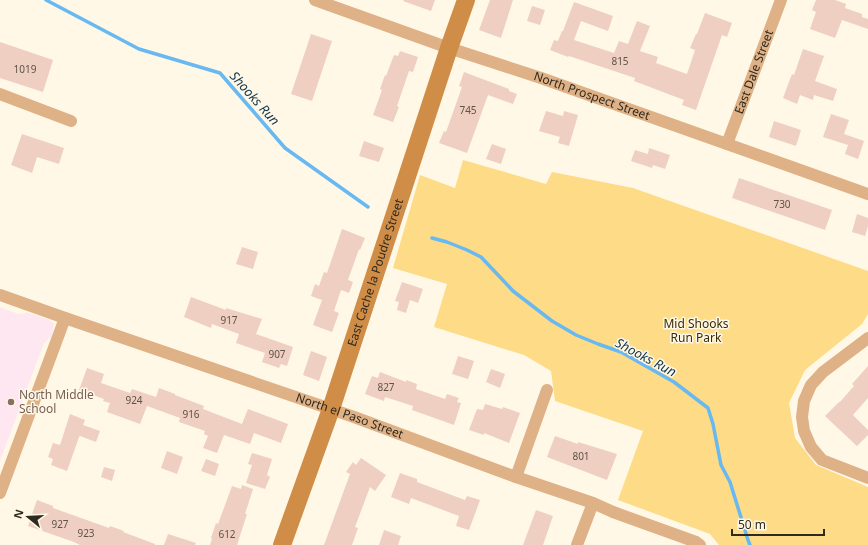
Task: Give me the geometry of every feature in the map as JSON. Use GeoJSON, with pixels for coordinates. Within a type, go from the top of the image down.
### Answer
{"type":"FeatureCollection","features":[{"type":"Feature","properties":{"kind":"street","name":"North Prospect Street"},"geometry":{"type":"LineString","coordinates":[[315,0],[449,48],[541,78],[868,194]]}},
{"type":"Feature","properties":{"kind":"street","name":"East Cache la Poudre Street"},"geometry":{"type":"LineString","coordinates":[[282,545],[331,409],[466,0]]}},
{"type":"Feature","properties":{"kind":"street","name":"East Dale Street"},"geometry":{"type":"LineString","coordinates":[[727,144],[781,0]]}},
{"type":"Feature","properties":{"kind":"street"},"geometry":{"type":"LineString","coordinates":[[0,94],[71,121]]}},
{"type":"Feature","properties":{"kind":"street","name":"North el Paso Street"},"geometry":{"type":"LineString","coordinates":[[0,295],[331,409],[516,477],[593,502],[612,512],[698,544]]}},
{"type":"Feature","properties":{"kind":"street"},"geometry":{"type":"LineString","coordinates":[[0,493],[65,318]]}},
{"type":"Feature","properties":{"kind":"street"},"geometry":{"type":"LineString","coordinates":[[868,338],[823,372],[811,385],[804,401],[802,417],[804,431],[811,447],[822,460],[868,478]]}},
{"type":"Feature","properties":{"kind":"street"},"geometry":{"type":"LineString","coordinates":[[516,477],[547,390]]}},
{"type":"Feature","properties":{"kind":"street"},"geometry":{"type":"LineString","coordinates":[[577,545],[593,502]]}},
{"type":"Feature","properties":{"kind":"shaded area","name":"North Middle School"},"geometry":{"type":"Polygon","coordinates":[[[0,307],[18,314],[29,313],[49,320],[54,324],[52,336],[44,343],[0,461],[0,307]]]}},
{"type":"Feature","properties":{"kind":"green space","name":"Mid Shooks Run Park"},"geometry":{"type":"Polygon","coordinates":[[[463,160],[546,184],[552,172],[633,188],[868,271],[868,314],[862,324],[805,370],[789,403],[795,438],[816,465],[868,487],[868,545],[719,545],[710,534],[618,500],[643,431],[555,401],[551,371],[524,355],[434,327],[447,284],[393,268],[420,175],[455,188],[463,160]]]}},
{"type":"Feature","properties":{"kind":"building"},"geometry":{"type":"Polygon","coordinates":[[[435,0],[431,11],[403,1],[435,0]]]}},
{"type":"Feature","properties":{"kind":"building"},"geometry":{"type":"Polygon","coordinates":[[[490,0],[513,0],[501,38],[479,30],[490,0]]]}},
{"type":"Feature","properties":{"kind":"building"},"geometry":{"type":"Polygon","coordinates":[[[816,0],[835,0],[846,4],[845,8],[862,14],[862,17],[868,19],[868,29],[842,20],[835,38],[810,29],[816,12],[812,10],[816,0]]]}},
{"type":"Feature","properties":{"kind":"building"},"geometry":{"type":"Polygon","coordinates":[[[574,2],[613,16],[608,31],[581,21],[574,40],[614,53],[619,41],[628,44],[637,21],[650,26],[640,51],[658,57],[656,63],[687,74],[695,50],[690,48],[705,13],[732,23],[727,37],[722,35],[696,110],[682,105],[684,100],[634,81],[635,78],[550,50],[554,40],[558,41],[563,31],[574,2]]]}},
{"type":"Feature","properties":{"kind":"building"},"geometry":{"type":"Polygon","coordinates":[[[532,6],[545,10],[540,25],[527,21],[532,6]]]}},
{"type":"Feature","properties":{"kind":"building"},"geometry":{"type":"Polygon","coordinates":[[[311,34],[332,41],[312,101],[291,94],[311,34]]]}},
{"type":"Feature","properties":{"kind":"building"},"geometry":{"type":"Polygon","coordinates":[[[0,42],[53,60],[43,92],[0,78],[0,42]]]}},
{"type":"Feature","properties":{"kind":"building"},"geometry":{"type":"Polygon","coordinates":[[[803,49],[824,56],[815,81],[837,89],[833,101],[814,95],[813,100],[800,95],[797,104],[783,98],[792,74],[794,75],[803,49]]]}},
{"type":"Feature","properties":{"kind":"building"},"geometry":{"type":"Polygon","coordinates":[[[400,51],[418,57],[413,72],[409,71],[397,106],[399,107],[393,122],[373,115],[382,90],[380,89],[385,75],[386,76],[394,55],[398,56],[400,51]]]}},
{"type":"Feature","properties":{"kind":"building"},"geometry":{"type":"Polygon","coordinates":[[[464,72],[509,89],[509,91],[517,94],[513,104],[488,95],[467,153],[439,143],[444,131],[446,132],[462,87],[459,86],[464,72]]]}},
{"type":"Feature","properties":{"kind":"building"},"geometry":{"type":"Polygon","coordinates":[[[546,111],[563,116],[564,111],[578,115],[569,146],[558,143],[560,137],[539,131],[546,111]]]}},
{"type":"Feature","properties":{"kind":"building"},"geometry":{"type":"Polygon","coordinates":[[[831,114],[849,120],[844,134],[864,141],[858,159],[845,154],[848,145],[823,137],[831,114]]]}},
{"type":"Feature","properties":{"kind":"building"},"geometry":{"type":"Polygon","coordinates":[[[774,121],[801,130],[796,146],[769,137],[774,121]]]}},
{"type":"Feature","properties":{"kind":"building"},"geometry":{"type":"Polygon","coordinates":[[[22,134],[64,148],[59,164],[37,157],[32,173],[11,165],[22,134]]]}},
{"type":"Feature","properties":{"kind":"building"},"geometry":{"type":"Polygon","coordinates":[[[364,141],[384,148],[379,162],[359,156],[364,141]]]}},
{"type":"Feature","properties":{"kind":"building"},"geometry":{"type":"Polygon","coordinates":[[[492,144],[506,149],[501,164],[486,159],[492,144]]]}},
{"type":"Feature","properties":{"kind":"building"},"geometry":{"type":"Polygon","coordinates":[[[649,148],[670,155],[665,169],[653,165],[652,168],[631,161],[635,150],[648,154],[649,148]]]}},
{"type":"Feature","properties":{"kind":"building"},"geometry":{"type":"Polygon","coordinates":[[[739,178],[832,210],[825,230],[732,198],[739,178]]]}},
{"type":"Feature","properties":{"kind":"building"},"geometry":{"type":"Polygon","coordinates":[[[857,214],[868,218],[868,226],[865,236],[852,232],[857,214]]]}},
{"type":"Feature","properties":{"kind":"building"},"geometry":{"type":"Polygon","coordinates":[[[342,229],[365,238],[360,250],[359,249],[348,280],[353,282],[349,293],[341,290],[334,311],[339,313],[332,332],[313,325],[322,300],[311,296],[315,284],[319,286],[324,272],[327,273],[342,229]]]}},
{"type":"Feature","properties":{"kind":"building"},"geometry":{"type":"Polygon","coordinates":[[[242,247],[258,252],[253,269],[236,264],[242,247]]]}},
{"type":"Feature","properties":{"kind":"building"},"geometry":{"type":"Polygon","coordinates":[[[402,282],[423,289],[418,303],[410,300],[406,313],[397,310],[399,302],[395,301],[402,282]]]}},
{"type":"Feature","properties":{"kind":"building"},"geometry":{"type":"Polygon","coordinates":[[[191,297],[226,310],[226,308],[262,319],[256,334],[293,347],[287,366],[281,364],[279,368],[262,362],[265,353],[236,343],[239,334],[212,324],[211,328],[184,317],[191,297]]]}},
{"type":"Feature","properties":{"kind":"building"},"geometry":{"type":"Polygon","coordinates":[[[311,351],[327,357],[319,381],[303,375],[311,351]]]}},
{"type":"Feature","properties":{"kind":"building"},"geometry":{"type":"Polygon","coordinates":[[[458,356],[474,361],[468,379],[452,374],[458,356]]]}},
{"type":"Feature","properties":{"kind":"building"},"geometry":{"type":"Polygon","coordinates":[[[868,366],[868,398],[853,415],[868,430],[868,435],[857,446],[825,416],[854,386],[852,384],[868,366]]]}},
{"type":"Feature","properties":{"kind":"building"},"geometry":{"type":"Polygon","coordinates":[[[87,368],[104,374],[101,383],[130,393],[132,389],[156,397],[159,388],[204,406],[203,409],[242,424],[248,409],[288,424],[281,443],[254,433],[250,444],[224,435],[217,453],[203,448],[208,436],[204,434],[205,431],[179,422],[180,418],[147,406],[140,424],[107,412],[110,403],[103,401],[104,399],[79,390],[87,368]]]}},
{"type":"Feature","properties":{"kind":"building"},"geometry":{"type":"Polygon","coordinates":[[[491,369],[505,374],[500,388],[486,382],[491,369]]]}},
{"type":"Feature","properties":{"kind":"building"},"geometry":{"type":"Polygon","coordinates":[[[380,372],[406,382],[406,380],[417,384],[416,389],[445,399],[447,394],[459,398],[457,402],[461,403],[454,425],[412,410],[413,406],[385,397],[384,401],[365,394],[372,376],[378,378],[380,372]]]}},
{"type":"Feature","properties":{"kind":"building"},"geometry":{"type":"Polygon","coordinates":[[[485,404],[502,409],[503,407],[520,413],[509,443],[484,433],[484,435],[469,430],[477,409],[483,410],[485,404]]]}},
{"type":"Feature","properties":{"kind":"building"},"geometry":{"type":"Polygon","coordinates":[[[70,414],[85,420],[83,425],[100,431],[96,442],[80,436],[79,437],[67,471],[51,465],[53,459],[48,457],[53,443],[60,445],[70,414]]]}},
{"type":"Feature","properties":{"kind":"building"},"geometry":{"type":"Polygon","coordinates":[[[555,436],[578,444],[578,442],[617,454],[607,480],[547,457],[555,436]]]}},
{"type":"Feature","properties":{"kind":"building"},"geometry":{"type":"Polygon","coordinates":[[[167,451],[183,457],[177,474],[161,468],[167,451]]]}},
{"type":"Feature","properties":{"kind":"building"},"geometry":{"type":"Polygon","coordinates":[[[252,453],[272,459],[267,475],[270,477],[265,489],[246,483],[252,465],[248,464],[252,453]]]}},
{"type":"Feature","properties":{"kind":"building"},"geometry":{"type":"Polygon","coordinates":[[[361,458],[386,475],[375,491],[370,487],[355,527],[358,528],[352,545],[324,545],[350,474],[346,472],[353,462],[356,465],[361,458]]]}},
{"type":"Feature","properties":{"kind":"building"},"geometry":{"type":"Polygon","coordinates":[[[206,459],[219,464],[215,476],[201,471],[206,459]]]}},
{"type":"Feature","properties":{"kind":"building"},"geometry":{"type":"Polygon","coordinates":[[[104,467],[115,470],[112,481],[101,477],[104,467]]]}},
{"type":"Feature","properties":{"kind":"building"},"geometry":{"type":"Polygon","coordinates":[[[400,473],[417,479],[417,482],[465,500],[467,496],[480,500],[469,530],[456,526],[459,516],[411,498],[409,504],[391,497],[400,473]]]}},
{"type":"Feature","properties":{"kind":"building"},"geometry":{"type":"Polygon","coordinates":[[[242,485],[253,489],[237,545],[210,545],[216,523],[218,524],[232,486],[241,489],[242,485]]]}},
{"type":"Feature","properties":{"kind":"building"},"geometry":{"type":"Polygon","coordinates":[[[37,500],[53,506],[53,508],[109,528],[110,526],[124,531],[123,532],[155,545],[80,545],[28,526],[37,500]]]}},
{"type":"Feature","properties":{"kind":"building"},"geometry":{"type":"Polygon","coordinates":[[[536,510],[553,516],[543,545],[523,545],[536,510]]]}},
{"type":"Feature","properties":{"kind":"building"},"geometry":{"type":"Polygon","coordinates":[[[384,530],[401,536],[398,545],[379,545],[384,530]]]}},
{"type":"Feature","properties":{"kind":"building"},"geometry":{"type":"Polygon","coordinates":[[[168,534],[196,543],[195,545],[164,545],[168,534]]]}},
{"type":"Feature","properties":{"kind":"waterway","name":"Shooks Run"},"geometry":{"type":"LineString","coordinates":[[46,0],[139,49],[220,73],[285,148],[368,207]]}},
{"type":"Feature","properties":{"kind":"waterway","name":"Shooks Run"},"geometry":{"type":"LineString","coordinates":[[432,238],[447,242],[481,257],[513,291],[552,321],[576,335],[621,352],[674,382],[708,408],[713,424],[721,465],[730,482],[750,545]]}},
{"type":"Feature","properties":{"kind":"place","name":"North Middle School"},"geometry":{"type":"Point","coordinates":[11,402]}}]}
